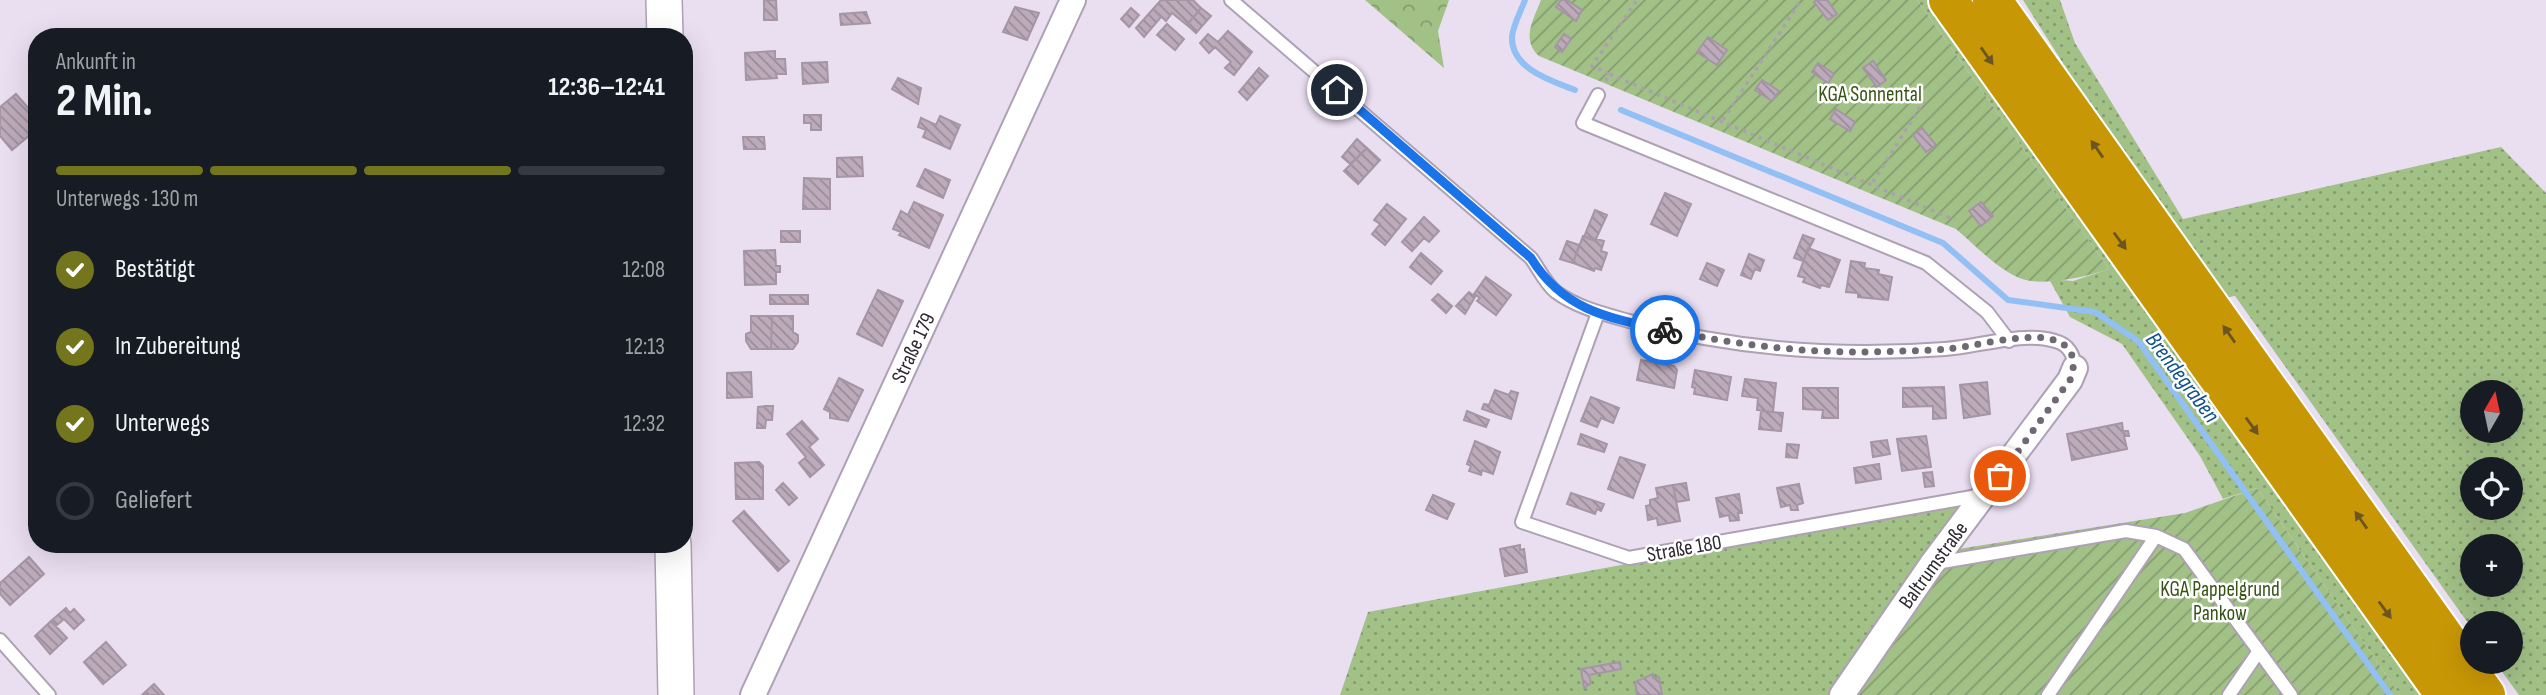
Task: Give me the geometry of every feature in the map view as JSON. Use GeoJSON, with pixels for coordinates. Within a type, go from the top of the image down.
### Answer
{"type":"FeatureCollection","features":[{"type":"Feature","properties":{"kind":"highway"},"geometry":{"type":"LineString","coordinates":[[1948,0],[2445,695]]}},
{"type":"Feature","properties":{"kind":"highway"},"geometry":{"type":"LineString","coordinates":[[1994,0],[2486,695]]}},
{"type":"Feature","properties":{"kind":"main road"},"geometry":{"type":"LineString","coordinates":[[664,0],[665,28]]}},
{"type":"Feature","properties":{"kind":"main road"},"geometry":{"type":"LineString","coordinates":[[673,553],[676,695]]}},
{"type":"Feature","properties":{"kind":"street","name":"Straße 179"},"geometry":{"type":"LineString","coordinates":[[753,695],[1073,0]]}},
{"type":"Feature","properties":{"kind":"street","name":"Baltrumstraße"},"geometry":{"type":"LineString","coordinates":[[1842,695],[1932,564],[2070,380],[2075,368]]}},
{"type":"Feature","properties":{"kind":"lane"},"geometry":{"type":"LineString","coordinates":[[1231,0],[1531,258],[1556,291],[1598,313],[1721,341],[1788,349],[1867,352],[1945,349],[2009,341],[2057,341],[2068,348],[2074,358],[2075,368]]}},
{"type":"Feature","properties":{"kind":"lane"},"geometry":{"type":"LineString","coordinates":[[1598,95],[1583,123],[1926,263],[1987,312],[2009,341]]}},
{"type":"Feature","properties":{"kind":"lane","name":"Straße 180"},"geometry":{"type":"LineString","coordinates":[[1598,313],[1522,522],[1629,558],[1986,495]]}},
{"type":"Feature","properties":{"kind":"lane"},"geometry":{"type":"LineString","coordinates":[[1932,564],[2126,531],[2156,536],[2184,549],[2291,695]]}},
{"type":"Feature","properties":{"kind":"lane"},"geometry":{"type":"LineString","coordinates":[[2048,695],[2156,536]]}},
{"type":"Feature","properties":{"kind":"lane"},"geometry":{"type":"LineString","coordinates":[[0,640],[49,695]]}},
{"type":"Feature","properties":{"kind":"lane"},"geometry":{"type":"LineString","coordinates":[[2229,695],[2259,650]]}},
{"type":"Feature","properties":{"kind":"path"},"geometry":{"type":"LineString","coordinates":[[1637,0],[1592,66],[1955,219]]}},
{"type":"Feature","properties":{"kind":"path"},"geometry":{"type":"LineString","coordinates":[[1723,120],[1801,0]]}},
{"type":"Feature","properties":{"kind":"path"},"geometry":{"type":"LineString","coordinates":[[1598,95],[1609,75]]}},
{"type":"Feature","properties":{"kind":"path"},"geometry":{"type":"LineString","coordinates":[[1873,183],[1924,101]]}},
{"type":"Feature","properties":{"kind":"green space"},"geometry":{"type":"Polygon","coordinates":[[[1365,0],[1449,0],[1438,31],[1444,68],[1365,0]]]}},
{"type":"Feature","properties":{"kind":"green space","name":"KGA Sonnental"},"geometry":{"type":"Polygon","coordinates":[[[1541,0],[1917,0],[2109,269],[2076,278],[2050,281],[2037,282],[2017,277],[1993,261],[1956,229],[1539,56],[1531,43],[1530,30],[1541,0]]]}},
{"type":"Feature","properties":{"kind":"green space"},"geometry":{"type":"Polygon","coordinates":[[[1917,0],[1930,0],[2425,695],[2400,695],[2257,488],[2223,499],[2200,456],[2122,344],[2070,317],[2049,279],[2073,281],[2109,269],[1917,0]]]}},
{"type":"Feature","properties":{"kind":"green space"},"geometry":{"type":"Polygon","coordinates":[[[2023,0],[2060,0],[2075,43],[2183,219],[2501,147],[2546,193],[2546,695],[2519,695],[2504,674],[2523,674],[2523,611],[2460,612],[2235,296],[2221,298],[2087,101],[2023,0]]]}},
{"type":"Feature","properties":{"kind":"green space","name":"KGA Pappelgrund Pankow"},"geometry":{"type":"Polygon","coordinates":[[[2257,488],[2400,695],[1852,695],[1952,550],[2185,513],[2257,488]]]}},
{"type":"Feature","properties":{"kind":"green space"},"geometry":{"type":"Polygon","coordinates":[[[1971,500],[1835,695],[1340,695],[1368,612],[1971,500]]]}},
{"type":"Feature","properties":{"kind":"building"},"geometry":{"type":"Polygon","coordinates":[[[764,0],[776,0],[777,20],[764,20],[764,0]]]}},
{"type":"Feature","properties":{"kind":"building"},"geometry":{"type":"Polygon","coordinates":[[[1161,0],[1193,0],[1201,8],[1187,25],[1172,13],[1166,21],[1153,9],[1161,0]]]}},
{"type":"Feature","properties":{"kind":"building"},"geometry":{"type":"Polygon","coordinates":[[[1561,0],[1567,0],[1582,10],[1576,21],[1556,7],[1561,0]]]}},
{"type":"Feature","properties":{"kind":"building"},"geometry":{"type":"Polygon","coordinates":[[[1827,0],[1837,14],[1828,20],[1814,2],[1827,0]]]}},
{"type":"Feature","properties":{"kind":"building"},"geometry":{"type":"Polygon","coordinates":[[[1015,7],[1039,13],[1027,40],[1003,32],[1015,7]]]}},
{"type":"Feature","properties":{"kind":"building"},"geometry":{"type":"Polygon","coordinates":[[[1131,8],[1139,15],[1129,27],[1121,19],[1131,8]]]}},
{"type":"Feature","properties":{"kind":"building"},"geometry":{"type":"Polygon","coordinates":[[[1201,8],[1211,16],[1196,33],[1187,25],[1201,8]]]}},
{"type":"Feature","properties":{"kind":"building"},"geometry":{"type":"Polygon","coordinates":[[[1153,9],[1161,17],[1144,37],[1136,28],[1153,9]]]}},
{"type":"Feature","properties":{"kind":"building"},"geometry":{"type":"Polygon","coordinates":[[[866,12],[870,23],[841,25],[840,14],[866,12]]]}},
{"type":"Feature","properties":{"kind":"building"},"geometry":{"type":"Polygon","coordinates":[[[1167,24],[1184,39],[1175,50],[1157,35],[1167,24]]]}},
{"type":"Feature","properties":{"kind":"building"},"geometry":{"type":"Polygon","coordinates":[[[1228,31],[1252,52],[1234,75],[1225,68],[1231,62],[1215,47],[1209,53],[1200,43],[1208,34],[1218,42],[1228,31]]]}},
{"type":"Feature","properties":{"kind":"building"},"geometry":{"type":"Polygon","coordinates":[[[1564,34],[1571,39],[1562,52],[1555,47],[1564,34]]]}},
{"type":"Feature","properties":{"kind":"building"},"geometry":{"type":"Polygon","coordinates":[[[1708,37],[1727,50],[1717,65],[1697,52],[1708,37]]]}},
{"type":"Feature","properties":{"kind":"building"},"geometry":{"type":"Polygon","coordinates":[[[775,51],[775,59],[785,59],[786,74],[776,74],[777,78],[746,80],[745,53],[775,51]]]}},
{"type":"Feature","properties":{"kind":"building"},"geometry":{"type":"Polygon","coordinates":[[[1873,61],[1886,80],[1877,87],[1863,68],[1873,61]]]}},
{"type":"Feature","properties":{"kind":"building"},"geometry":{"type":"Polygon","coordinates":[[[827,62],[828,82],[803,84],[802,63],[827,62]]]}},
{"type":"Feature","properties":{"kind":"building"},"geometry":{"type":"Polygon","coordinates":[[[1818,63],[1834,74],[1828,83],[1812,72],[1818,63]]]}},
{"type":"Feature","properties":{"kind":"building"},"geometry":{"type":"Polygon","coordinates":[[[1259,68],[1268,76],[1247,100],[1239,92],[1259,68]]]}},
{"type":"Feature","properties":{"kind":"building"},"geometry":{"type":"Polygon","coordinates":[[[898,78],[921,88],[918,104],[892,89],[898,78]]]}},
{"type":"Feature","properties":{"kind":"building"},"geometry":{"type":"Polygon","coordinates":[[[1762,80],[1779,91],[1772,101],[1755,90],[1762,80]]]}},
{"type":"Feature","properties":{"kind":"building"},"geometry":{"type":"Polygon","coordinates":[[[16,94],[28,108],[28,137],[12,150],[0,136],[0,107],[16,94]]]}},
{"type":"Feature","properties":{"kind":"building"},"geometry":{"type":"Polygon","coordinates":[[[1836,109],[1855,122],[1850,131],[1830,119],[1836,109]]]}},
{"type":"Feature","properties":{"kind":"building"},"geometry":{"type":"Polygon","coordinates":[[[804,115],[821,115],[821,130],[811,130],[811,123],[804,123],[804,115]]]}},
{"type":"Feature","properties":{"kind":"building"},"geometry":{"type":"Polygon","coordinates":[[[940,116],[960,125],[950,149],[923,137],[926,130],[918,127],[921,118],[936,125],[940,116]]]}},
{"type":"Feature","properties":{"kind":"building"},"geometry":{"type":"Polygon","coordinates":[[[1922,128],[1936,145],[1926,152],[1913,135],[1922,128]]]}},
{"type":"Feature","properties":{"kind":"building"},"geometry":{"type":"Polygon","coordinates":[[[743,137],[764,137],[765,149],[744,149],[743,137]]]}},
{"type":"Feature","properties":{"kind":"building"},"geometry":{"type":"Polygon","coordinates":[[[1357,139],[1367,148],[1350,164],[1342,157],[1357,139]]]}},
{"type":"Feature","properties":{"kind":"building"},"geometry":{"type":"Polygon","coordinates":[[[1367,148],[1380,160],[1358,184],[1344,171],[1367,148]]]}},
{"type":"Feature","properties":{"kind":"building"},"geometry":{"type":"Polygon","coordinates":[[[862,157],[863,176],[837,177],[837,158],[862,157]]]}},
{"type":"Feature","properties":{"kind":"building"},"geometry":{"type":"Polygon","coordinates":[[[925,169],[950,180],[943,198],[917,186],[925,169]]]}},
{"type":"Feature","properties":{"kind":"building"},"geometry":{"type":"Polygon","coordinates":[[[804,178],[830,179],[830,209],[803,209],[804,178]]]}},
{"type":"Feature","properties":{"kind":"building"},"geometry":{"type":"Polygon","coordinates":[[[1665,193],[1691,204],[1677,236],[1651,224],[1665,193]]]}},
{"type":"Feature","properties":{"kind":"building"},"geometry":{"type":"Polygon","coordinates":[[[914,202],[943,215],[929,248],[899,235],[901,232],[893,229],[901,211],[908,215],[914,202]]]}},
{"type":"Feature","properties":{"kind":"building"},"geometry":{"type":"Polygon","coordinates":[[[1981,202],[1993,216],[1981,226],[1969,211],[1981,202]]]}},
{"type":"Feature","properties":{"kind":"building"},"geometry":{"type":"Polygon","coordinates":[[[1387,204],[1406,219],[1385,245],[1372,234],[1380,224],[1374,220],[1387,204]]]}},
{"type":"Feature","properties":{"kind":"building"},"geometry":{"type":"Polygon","coordinates":[[[1595,210],[1607,215],[1595,241],[1584,237],[1595,210]]]}},
{"type":"Feature","properties":{"kind":"building"},"geometry":{"type":"Polygon","coordinates":[[[1424,217],[1439,231],[1429,242],[1424,238],[1412,251],[1402,242],[1424,217]]]}},
{"type":"Feature","properties":{"kind":"building"},"geometry":{"type":"Polygon","coordinates":[[[781,231],[800,231],[800,242],[781,242],[781,231]]]}},
{"type":"Feature","properties":{"kind":"building"},"geometry":{"type":"Polygon","coordinates":[[[1803,235],[1814,239],[1803,261],[1794,258],[1803,235]]]}},
{"type":"Feature","properties":{"kind":"building"},"geometry":{"type":"Polygon","coordinates":[[[1583,236],[1604,241],[1601,251],[1607,253],[1601,270],[1595,268],[1594,271],[1573,263],[1583,236]]]}},
{"type":"Feature","properties":{"kind":"building"},"geometry":{"type":"Polygon","coordinates":[[[1567,241],[1579,245],[1573,263],[1560,259],[1567,241]]]}},
{"type":"Feature","properties":{"kind":"building"},"geometry":{"type":"Polygon","coordinates":[[[1808,248],[1840,260],[1829,287],[1821,285],[1820,288],[1803,282],[1805,278],[1798,276],[1808,248]]]}},
{"type":"Feature","properties":{"kind":"building"},"geometry":{"type":"Polygon","coordinates":[[[775,250],[776,266],[780,266],[780,272],[776,272],[776,284],[745,285],[744,251],[775,250]]]}},
{"type":"Feature","properties":{"kind":"building"},"geometry":{"type":"Polygon","coordinates":[[[1421,253],[1442,271],[1431,284],[1410,267],[1421,253]]]}},
{"type":"Feature","properties":{"kind":"building"},"geometry":{"type":"Polygon","coordinates":[[[1749,254],[1764,260],[1760,271],[1755,269],[1751,279],[1741,275],[1749,254]]]}},
{"type":"Feature","properties":{"kind":"building"},"geometry":{"type":"Polygon","coordinates":[[[1851,261],[1865,263],[1864,268],[1879,270],[1878,274],[1892,277],[1888,300],[1858,297],[1858,293],[1846,292],[1851,261]]]}},
{"type":"Feature","properties":{"kind":"building"},"geometry":{"type":"Polygon","coordinates":[[[1707,263],[1724,270],[1717,286],[1700,279],[1707,263]]]}},
{"type":"Feature","properties":{"kind":"building"},"geometry":{"type":"Polygon","coordinates":[[[1486,277],[1511,295],[1496,315],[1477,301],[1480,298],[1474,294],[1486,277]]]}},
{"type":"Feature","properties":{"kind":"building"},"geometry":{"type":"Polygon","coordinates":[[[878,290],[903,301],[882,346],[857,334],[878,290]]]}},
{"type":"Feature","properties":{"kind":"building"},"geometry":{"type":"Polygon","coordinates":[[[1469,292],[1475,297],[1465,314],[1456,306],[1469,292]]]}},
{"type":"Feature","properties":{"kind":"building"},"geometry":{"type":"Polygon","coordinates":[[[1438,294],[1452,306],[1446,313],[1432,300],[1438,294]]]}},
{"type":"Feature","properties":{"kind":"building"},"geometry":{"type":"Polygon","coordinates":[[[770,295],[808,295],[808,304],[770,304],[770,295]]]}},
{"type":"Feature","properties":{"kind":"building"},"geometry":{"type":"Polygon","coordinates":[[[751,316],[772,316],[771,349],[751,349],[746,341],[746,334],[751,332],[751,316]]]}},
{"type":"Feature","properties":{"kind":"building"},"geometry":{"type":"Polygon","coordinates":[[[772,316],[793,316],[793,332],[798,335],[798,342],[793,349],[771,349],[772,316]]]}},
{"type":"Feature","properties":{"kind":"building"},"geometry":{"type":"Polygon","coordinates":[[[1641,360],[1674,366],[1677,370],[1674,388],[1637,380],[1641,360]]]}},
{"type":"Feature","properties":{"kind":"building"},"geometry":{"type":"Polygon","coordinates":[[[1695,370],[1731,377],[1727,400],[1694,394],[1695,388],[1692,387],[1695,370]]]}},
{"type":"Feature","properties":{"kind":"building"},"geometry":{"type":"Polygon","coordinates":[[[751,372],[752,397],[727,398],[727,373],[751,372]]]}},
{"type":"Feature","properties":{"kind":"building"},"geometry":{"type":"Polygon","coordinates":[[[839,378],[863,390],[848,421],[830,418],[830,412],[824,409],[839,378]]]}},
{"type":"Feature","properties":{"kind":"building"},"geometry":{"type":"Polygon","coordinates":[[[1745,379],[1776,383],[1773,412],[1757,410],[1758,398],[1742,396],[1745,379]]]}},
{"type":"Feature","properties":{"kind":"building"},"geometry":{"type":"Polygon","coordinates":[[[1987,382],[1990,414],[1964,418],[1960,385],[1987,382]]]}},
{"type":"Feature","properties":{"kind":"building"},"geometry":{"type":"Polygon","coordinates":[[[1944,387],[1946,418],[1933,419],[1933,406],[1903,407],[1903,388],[1944,387]]]}},
{"type":"Feature","properties":{"kind":"building"},"geometry":{"type":"Polygon","coordinates":[[[1803,388],[1838,388],[1838,418],[1822,418],[1823,410],[1803,409],[1803,388]]]}},
{"type":"Feature","properties":{"kind":"building"},"geometry":{"type":"Polygon","coordinates":[[[1495,390],[1509,395],[1511,391],[1518,393],[1511,419],[1482,409],[1484,404],[1489,405],[1495,390]]]}},
{"type":"Feature","properties":{"kind":"building"},"geometry":{"type":"Polygon","coordinates":[[[1591,397],[1619,408],[1613,423],[1601,418],[1597,427],[1581,421],[1591,397]]]}},
{"type":"Feature","properties":{"kind":"building"},"geometry":{"type":"Polygon","coordinates":[[[773,406],[772,420],[766,420],[765,428],[757,428],[758,407],[773,406]]]}},
{"type":"Feature","properties":{"kind":"building"},"geometry":{"type":"Polygon","coordinates":[[[1467,411],[1489,420],[1486,427],[1464,420],[1467,411]]]}},
{"type":"Feature","properties":{"kind":"building"},"geometry":{"type":"Polygon","coordinates":[[[1761,411],[1783,413],[1781,431],[1759,429],[1761,411]]]}},
{"type":"Feature","properties":{"kind":"building"},"geometry":{"type":"Polygon","coordinates":[[[802,421],[818,439],[809,447],[824,465],[810,477],[799,463],[806,457],[787,434],[802,421]]]}},
{"type":"Feature","properties":{"kind":"building"},"geometry":{"type":"Polygon","coordinates":[[[2122,423],[2123,431],[2128,431],[2129,436],[2124,436],[2127,449],[2072,460],[2067,434],[2122,423]]]}},
{"type":"Feature","properties":{"kind":"building"},"geometry":{"type":"Polygon","coordinates":[[[1581,434],[1607,444],[1604,452],[1578,444],[1581,434]]]}},
{"type":"Feature","properties":{"kind":"building"},"geometry":{"type":"Polygon","coordinates":[[[1926,436],[1931,467],[1902,471],[1897,439],[1926,436]]]}},
{"type":"Feature","properties":{"kind":"building"},"geometry":{"type":"Polygon","coordinates":[[[1887,440],[1890,454],[1873,457],[1871,442],[1887,440]]]}},
{"type":"Feature","properties":{"kind":"building"},"geometry":{"type":"Polygon","coordinates":[[[1475,441],[1500,452],[1493,474],[1482,470],[1481,475],[1469,471],[1471,466],[1467,464],[1475,441]]]}},
{"type":"Feature","properties":{"kind":"building"},"geometry":{"type":"Polygon","coordinates":[[[1787,444],[1799,445],[1797,458],[1786,457],[1787,444]]]}},
{"type":"Feature","properties":{"kind":"building"},"geometry":{"type":"Polygon","coordinates":[[[1620,457],[1645,465],[1633,498],[1608,489],[1620,457]]]}},
{"type":"Feature","properties":{"kind":"building"},"geometry":{"type":"Polygon","coordinates":[[[759,462],[763,466],[763,499],[736,499],[735,463],[759,462]]]}},
{"type":"Feature","properties":{"kind":"building"},"geometry":{"type":"Polygon","coordinates":[[[1879,464],[1881,479],[1856,483],[1854,468],[1879,464]]]}},
{"type":"Feature","properties":{"kind":"building"},"geometry":{"type":"Polygon","coordinates":[[[1932,472],[1934,486],[1925,487],[1923,473],[1932,472]]]}},
{"type":"Feature","properties":{"kind":"building"},"geometry":{"type":"Polygon","coordinates":[[[783,483],[797,498],[789,505],[776,490],[783,483]]]}},
{"type":"Feature","properties":{"kind":"building"},"geometry":{"type":"Polygon","coordinates":[[[1686,483],[1689,500],[1676,502],[1673,485],[1686,483]]]}},
{"type":"Feature","properties":{"kind":"building"},"geometry":{"type":"Polygon","coordinates":[[[1799,484],[1803,503],[1797,505],[1798,510],[1791,510],[1790,505],[1781,507],[1777,488],[1799,484]]]}},
{"type":"Feature","properties":{"kind":"building"},"geometry":{"type":"Polygon","coordinates":[[[1673,485],[1680,521],[1658,525],[1657,518],[1648,520],[1646,506],[1650,505],[1650,500],[1658,498],[1656,488],[1673,485]]]}},
{"type":"Feature","properties":{"kind":"building"},"geometry":{"type":"Polygon","coordinates":[[[1571,493],[1604,504],[1601,511],[1597,509],[1595,514],[1567,504],[1571,493]]]}},
{"type":"Feature","properties":{"kind":"building"},"geometry":{"type":"Polygon","coordinates":[[[1739,494],[1742,513],[1738,513],[1739,520],[1730,521],[1729,515],[1720,517],[1716,498],[1739,494]]]}},
{"type":"Feature","properties":{"kind":"building"},"geometry":{"type":"Polygon","coordinates":[[[1433,495],[1454,504],[1447,519],[1426,510],[1433,495]]]}},
{"type":"Feature","properties":{"kind":"building"},"geometry":{"type":"Polygon","coordinates":[[[744,511],[789,561],[778,571],[733,521],[744,511]]]}},
{"type":"Feature","properties":{"kind":"building"},"geometry":{"type":"Polygon","coordinates":[[[1520,545],[1520,550],[1524,549],[1527,572],[1505,576],[1500,549],[1520,545]]]}},
{"type":"Feature","properties":{"kind":"building"},"geometry":{"type":"Polygon","coordinates":[[[29,557],[44,574],[10,605],[0,594],[0,583],[29,557]]]}},
{"type":"Feature","properties":{"kind":"building"},"geometry":{"type":"Polygon","coordinates":[[[66,608],[70,613],[74,609],[84,620],[74,629],[64,619],[56,626],[51,621],[66,608]]]}},
{"type":"Feature","properties":{"kind":"building"},"geometry":{"type":"Polygon","coordinates":[[[51,621],[67,638],[50,654],[35,636],[51,621]]]}},
{"type":"Feature","properties":{"kind":"building"},"geometry":{"type":"Polygon","coordinates":[[[106,642],[126,665],[103,684],[84,662],[106,642]]]}},
{"type":"Feature","properties":{"kind":"building"},"geometry":{"type":"Polygon","coordinates":[[[1620,662],[1621,669],[1589,675],[1591,683],[1584,688],[1581,669],[1620,662]]]}},
{"type":"Feature","properties":{"kind":"building"},"geometry":{"type":"Polygon","coordinates":[[[1653,674],[1653,678],[1659,677],[1662,695],[1637,695],[1635,682],[1653,674]]]}},
{"type":"Feature","properties":{"kind":"building"},"geometry":{"type":"Polygon","coordinates":[[[154,684],[164,695],[142,695],[154,684]]]}},
{"type":"Feature","properties":{"kind":"waterway","name":"Brendegraben"},"geometry":{"type":"LineString","coordinates":[[1525,0],[1512,37],[1518,58],[1534,72],[1575,90]]}},
{"type":"Feature","properties":{"kind":"waterway","name":"Brendegraben"},"geometry":{"type":"LineString","coordinates":[[1621,110],[1943,243],[2008,300],[2095,312],[2138,341],[2390,695]]}},
{"type":"Feature","properties":{"kind":"way so far"},"geometry":{"type":"LineString","coordinates":[[1665,330],[1721,341],[1788,349],[1867,352],[1945,349],[2041,339],[2057,341],[2068,348],[2074,358],[2075,368],[2070,380],[2000,476]]}},
{"type":"Feature","properties":{"kind":"route"},"geometry":{"type":"LineString","coordinates":[[1337,90],[1531,258],[1556,291],[1598,313],[1665,330]]}}]}
